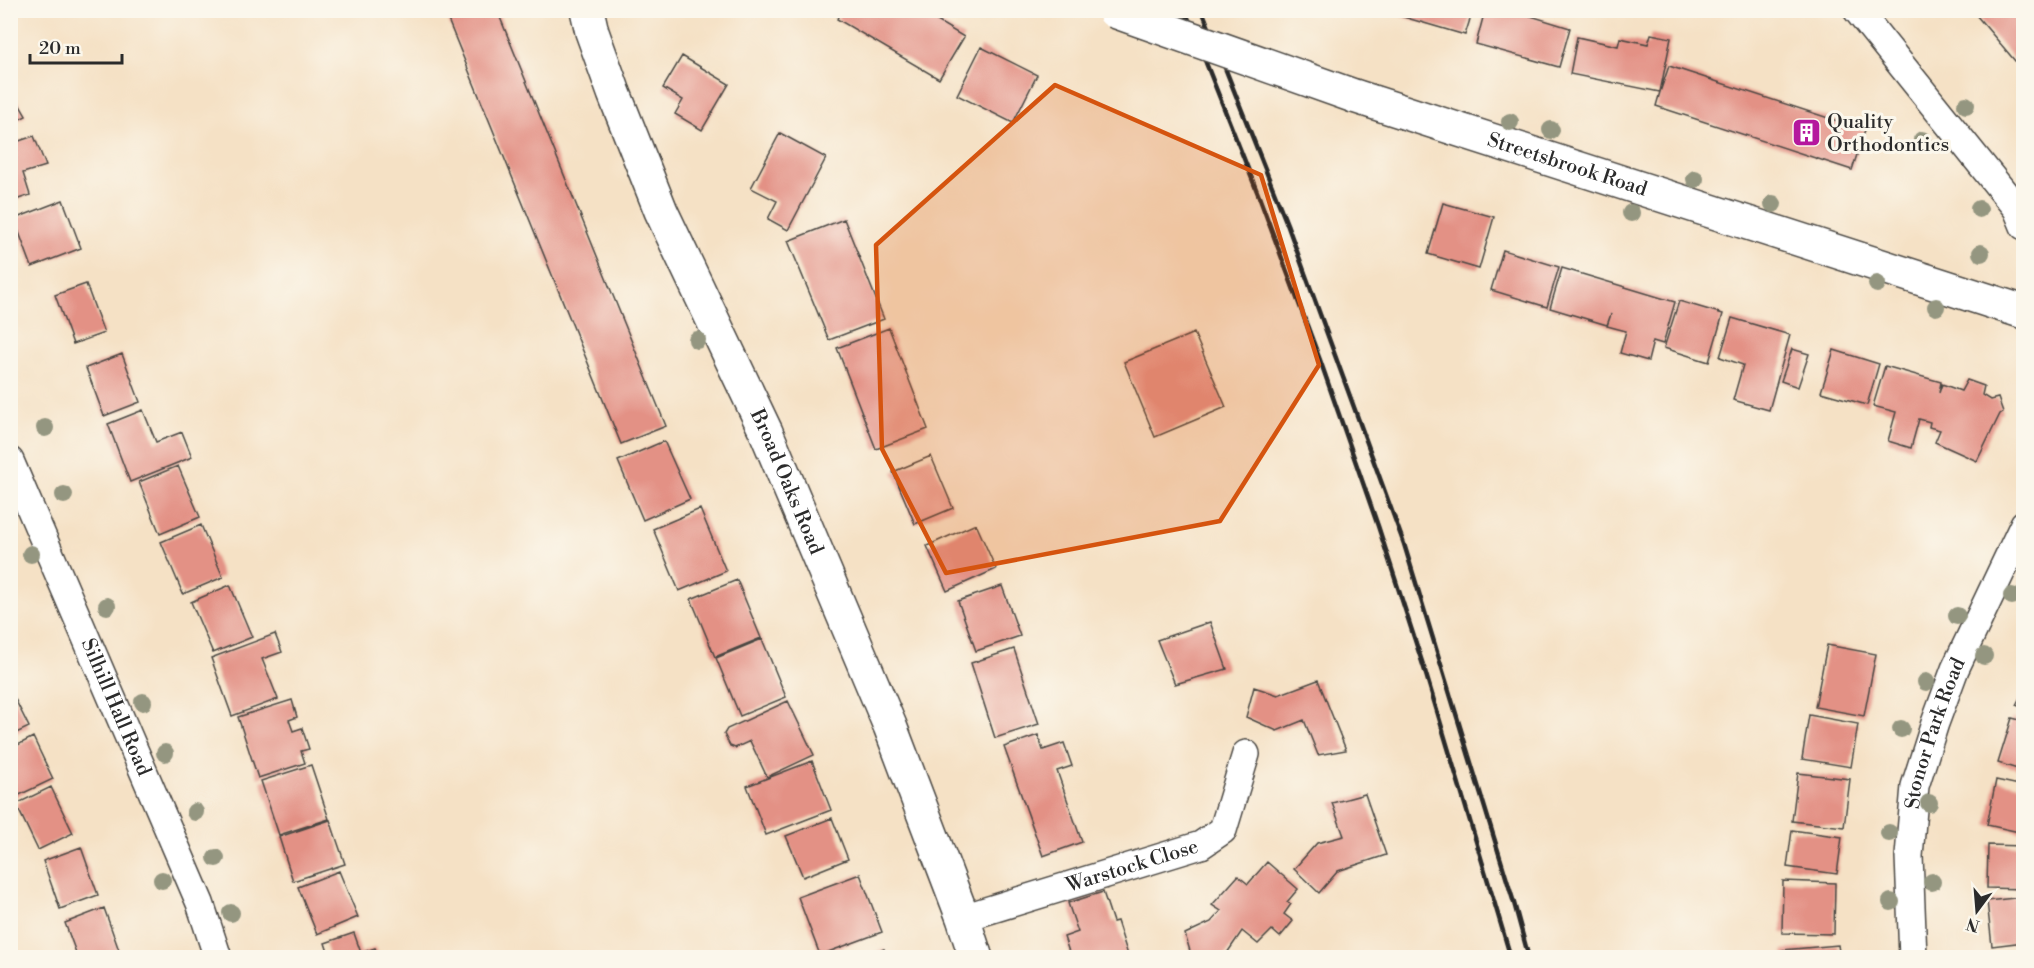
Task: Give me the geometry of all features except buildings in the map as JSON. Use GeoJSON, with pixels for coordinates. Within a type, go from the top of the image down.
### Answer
{"type":"FeatureCollection","features":[{"type":"Feature","properties":{"kind":"street","name":"Broad Oaks Road"},"geometry":{"type":"LineString","coordinates":[[588,10],[592,32],[610,83],[661,211],[766,432],[890,726],[976,957]]}},
{"type":"Feature","properties":{"kind":"street"},"geometry":{"type":"LineString","coordinates":[[1857,10],[2017,209],[2024,226]]}},
{"type":"Feature","properties":{"kind":"street","name":"Streetsbrook Road"},"geometry":{"type":"LineString","coordinates":[[1113,11],[1354,96],[2024,312]]}},
{"type":"Feature","properties":{"kind":"street","name":"Silhill Hall Road"},"geometry":{"type":"LineString","coordinates":[[10,460],[200,903],[218,957]]}},
{"type":"Feature","properties":{"kind":"street","name":"Stonor Park Road"},"geometry":{"type":"LineString","coordinates":[[1913,957],[1908,856],[1915,786],[1955,669],[2024,524]]}},
{"type":"Feature","properties":{"kind":"street","name":"Warstock Close"},"geometry":{"type":"LineString","coordinates":[[963,918],[1201,845],[1223,830],[1246,754]]}},
{"type":"Feature","properties":{"kind":"highlighted area"},"geometry":{"type":"Polygon","coordinates":[[[1055,85],[1261,175],[1319,365],[1220,521],[946,573],[882,449],[876,245],[1055,85]]]}},
{"type":"Feature","properties":{"kind":"railway"},"geometry":{"type":"LineString","coordinates":[[1185,10],[1258,194],[1320,360],[1378,526],[1425,671],[1511,958]]}},
{"type":"Feature","properties":{"kind":"railway"},"geometry":{"type":"LineString","coordinates":[[1202,10],[1287,224],[1404,544],[1529,958]]}},
{"type":"Feature","properties":{"kind":"place","name":"Quality Orthodontics"},"geometry":{"type":"Point","coordinates":[1806,133]}}]}
